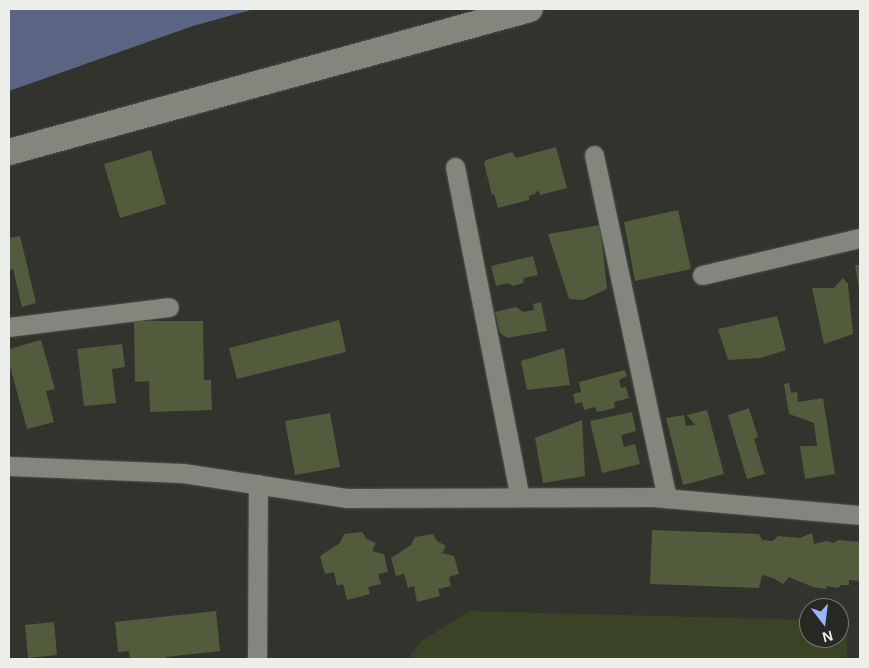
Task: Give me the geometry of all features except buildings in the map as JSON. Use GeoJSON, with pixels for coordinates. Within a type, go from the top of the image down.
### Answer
{"type":"FeatureCollection","features":[{"type":"Feature","properties":{"kind":"street"},"geometry":{"type":"LineString","coordinates":[[9,152],[530,9]]}},
{"type":"Feature","properties":{"kind":"street"},"geometry":{"type":"LineString","coordinates":[[594,155],[667,498]]}},
{"type":"Feature","properties":{"kind":"street"},"geometry":{"type":"LineString","coordinates":[[455,167],[520,497]]}},
{"type":"Feature","properties":{"kind":"street"},"geometry":{"type":"LineString","coordinates":[[702,275],[860,238]]}},
{"type":"Feature","properties":{"kind":"street"},"geometry":{"type":"LineString","coordinates":[[9,327],[169,308]]}},
{"type":"Feature","properties":{"kind":"street"},"geometry":{"type":"LineString","coordinates":[[9,466],[183,473],[348,498],[667,498],[860,515]]}},
{"type":"Feature","properties":{"kind":"street"},"geometry":{"type":"LineString","coordinates":[[258,484],[258,659]]}},
{"type":"Feature","properties":{"kind":"green space"},"geometry":{"type":"Polygon","coordinates":[[[469,611],[799,620],[799,648],[847,648],[847,659],[408,659],[420,642],[469,611]]]}},
{"type":"Feature","properties":{"kind":"water"},"geometry":{"type":"Polygon","coordinates":[[[9,9],[254,9],[193,26],[9,91],[9,9]]]}}]}
